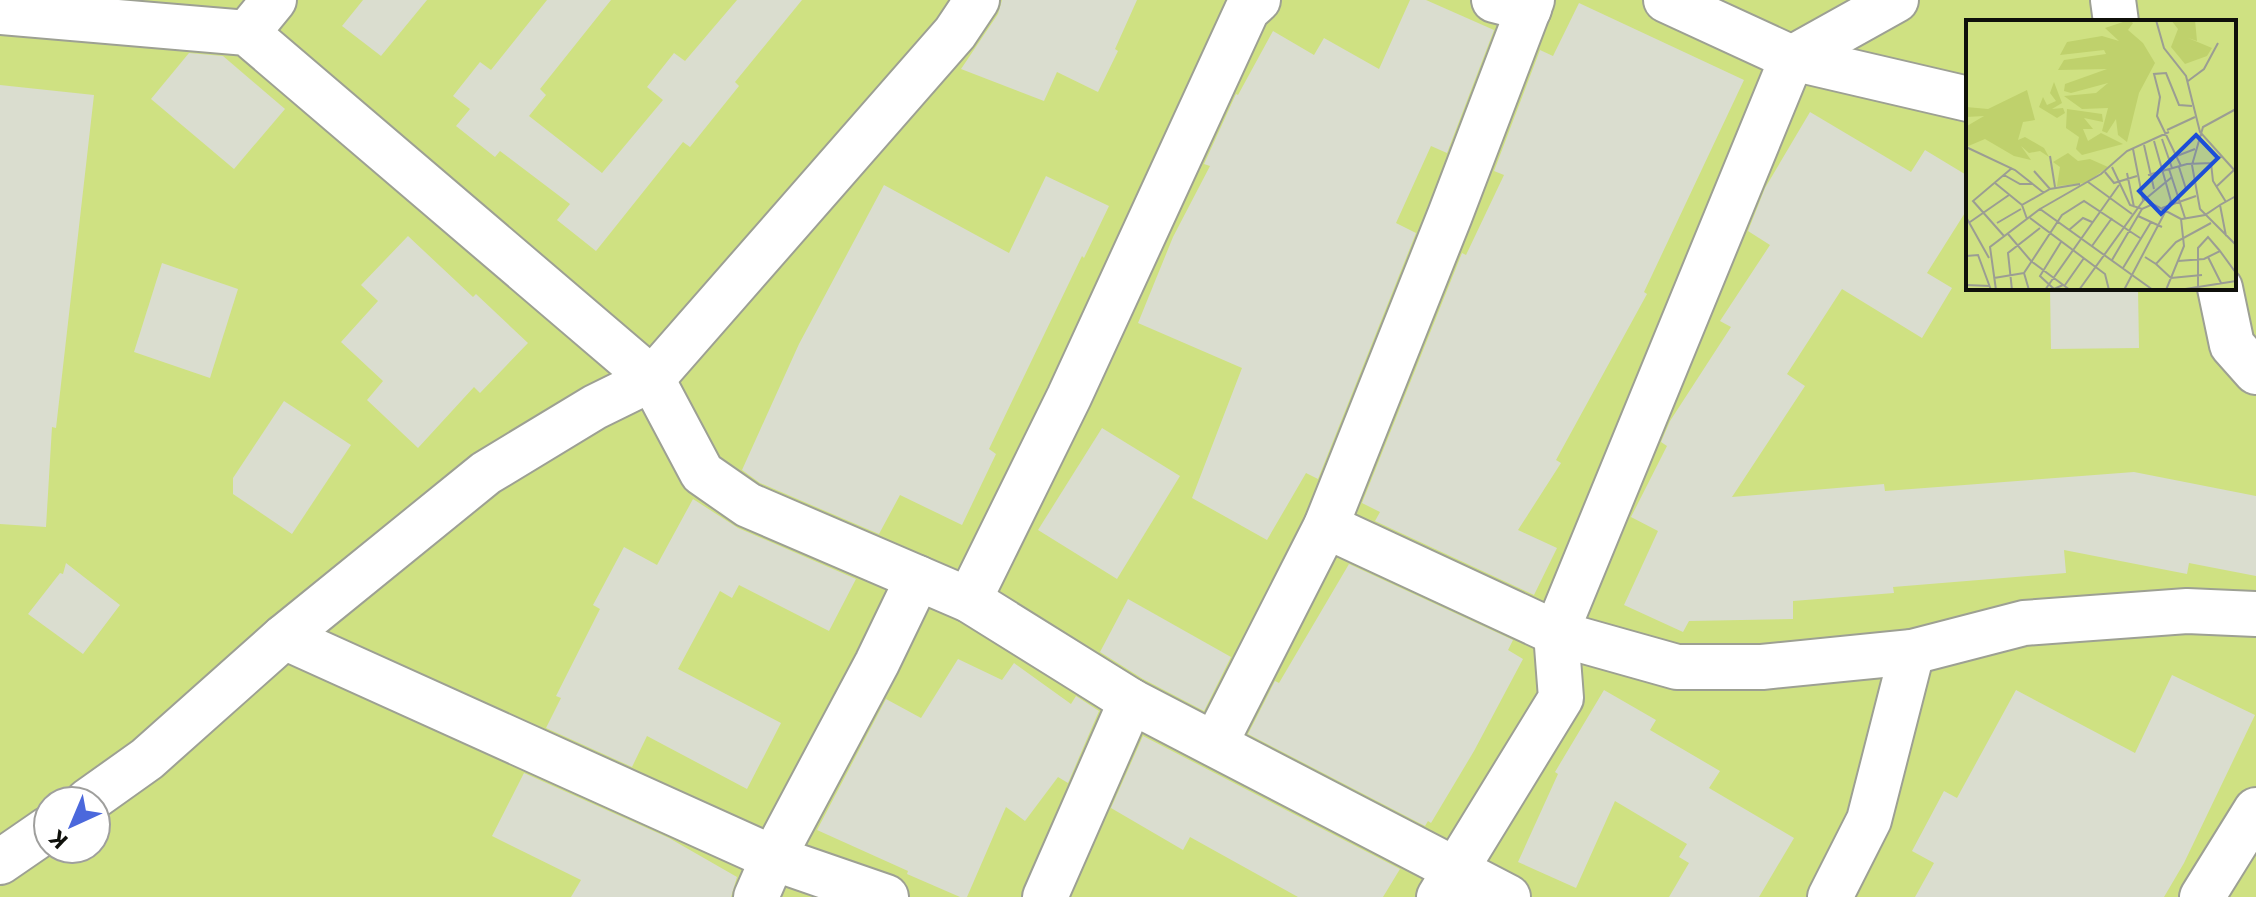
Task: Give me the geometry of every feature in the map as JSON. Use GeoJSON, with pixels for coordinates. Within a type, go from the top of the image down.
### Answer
{"type":"FeatureCollection","features":[{"type":"Feature","properties":{"kind":"street"},"geometry":{"type":"LineString","coordinates":[[247,33],[274,0]]}},
{"type":"Feature","properties":{"kind":"street"},"geometry":{"type":"LineString","coordinates":[[110,785],[147,759],[284,637],[486,473],[595,407],[652,379],[955,33],[977,0]]}},
{"type":"Feature","properties":{"kind":"street"},"geometry":{"type":"LineString","coordinates":[[969,600],[1069,397],[1247,10],[1258,0]]}},
{"type":"Feature","properties":{"kind":"street"},"geometry":{"type":"LineString","coordinates":[[1666,0],[1792,58],[1966,99]]}},
{"type":"Feature","properties":{"kind":"street"},"geometry":{"type":"LineString","coordinates":[[1448,883],[1561,698],[1556,633],[1792,58],[1896,0]]}},
{"type":"Feature","properties":{"kind":"street"},"geometry":{"type":"LineString","coordinates":[[2113,0],[2116,20]]}},
{"type":"Feature","properties":{"kind":"street"},"geometry":{"type":"LineString","coordinates":[[1215,744],[1326,526],[1518,3]]}},
{"type":"Feature","properties":{"kind":"street"},"geometry":{"type":"LineString","coordinates":[[0,12],[247,33],[652,379],[702,473],[748,505],[969,600],[1131,701],[1215,744],[1448,883],[1508,897]]}},
{"type":"Feature","properties":{"kind":"street"},"geometry":{"type":"LineString","coordinates":[[2220,290],[2232,345],[2256,372]]}},
{"type":"Feature","properties":{"kind":"street"},"geometry":{"type":"LineString","coordinates":[[1326,526],[1556,633],[1677,667],[1762,667],[1912,652],[2024,623],[2187,611],[2256,614]]}},
{"type":"Feature","properties":{"kind":"street"},"geometry":{"type":"LineString","coordinates":[[764,877],[877,663],[918,578]]}},
{"type":"Feature","properties":{"kind":"street"},"geometry":{"type":"LineString","coordinates":[[284,637],[764,877],[886,897]]}},
{"type":"Feature","properties":{"kind":"street"},"geometry":{"type":"LineString","coordinates":[[1830,897],[1869,820],[1912,652]]}},
{"type":"Feature","properties":{"kind":"street"},"geometry":{"type":"LineString","coordinates":[[1045,897],[1131,701]]}},
{"type":"Feature","properties":{"kind":"street"},"geometry":{"type":"LineString","coordinates":[[2202,897],[2256,810]]}},
{"type":"Feature","properties":{"kind":"street"},"geometry":{"type":"LineString","coordinates":[[0,862],[32,840]]}},
{"type":"Feature","properties":{"kind":"green space"},"geometry":{"type":"Polygon","coordinates":[[[0,0],[2256,0],[2256,897],[0,897],[0,0]]]}},
{"type":"Feature","properties":{"kind":"building"},"geometry":{"type":"Polygon","coordinates":[[[363,0],[427,0],[381,56],[342,26],[363,0]]]}},
{"type":"Feature","properties":{"kind":"building"},"geometry":{"type":"Polygon","coordinates":[[[547,0],[611,0],[540,89],[546,95],[529,116],[602,173],[663,100],[647,87],[674,53],[685,61],[737,0],[802,0],[735,82],[739,86],[690,147],[683,142],[596,251],[557,220],[570,204],[500,151],[495,157],[456,126],[470,109],[453,96],[480,62],[491,70],[547,0]]]}},
{"type":"Feature","properties":{"kind":"building"},"geometry":{"type":"Polygon","coordinates":[[[1002,0],[1137,0],[1115,49],[1118,51],[1098,92],[1057,72],[1044,101],[961,69],[998,14],[1002,0]]]}},
{"type":"Feature","properties":{"kind":"building"},"geometry":{"type":"Polygon","coordinates":[[[1410,0],[1426,0],[1494,30],[1447,153],[1431,146],[1396,223],[1416,233],[1318,479],[1306,473],[1267,540],[1192,498],[1242,368],[1138,323],[1173,237],[1210,166],[1204,164],[1236,94],[1273,31],[1314,55],[1324,38],[1379,69],[1410,0]]]}},
{"type":"Feature","properties":{"kind":"building"},"geometry":{"type":"Polygon","coordinates":[[[1579,3],[1744,80],[1644,292],[1647,294],[1556,460],[1561,463],[1518,530],[1557,548],[1534,595],[1375,521],[1380,512],[1362,503],[1462,253],[1466,255],[1504,175],[1494,171],[1540,50],[1553,56],[1579,3]]]}},
{"type":"Feature","properties":{"kind":"building"},"geometry":{"type":"Polygon","coordinates":[[[189,53],[223,56],[285,109],[234,169],[151,99],[189,53]]]}},
{"type":"Feature","properties":{"kind":"building"},"geometry":{"type":"Polygon","coordinates":[[[0,85],[94,95],[56,428],[52,427],[46,527],[0,524],[0,85]]]}},
{"type":"Feature","properties":{"kind":"building"},"geometry":{"type":"Polygon","coordinates":[[[1810,112],[1911,172],[1925,150],[1966,175],[1966,211],[1927,273],[1952,288],[1922,338],[1842,289],[1787,374],[1805,386],[1732,497],[1884,484],[1885,491],[2134,472],[2256,496],[2256,576],[2189,563],[2187,574],[2064,550],[2066,573],[1893,587],[1894,593],[1793,601],[1793,619],[1689,621],[1683,632],[1624,605],[1658,531],[1631,517],[1667,446],[1661,442],[1670,421],[1731,327],[1720,321],[1770,245],[1748,231],[1765,188],[1810,112]]]}},
{"type":"Feature","properties":{"kind":"building"},"geometry":{"type":"Polygon","coordinates":[[[1046,176],[1109,206],[989,449],[996,454],[962,525],[900,495],[879,534],[760,483],[742,470],[799,344],[884,185],[1009,253],[1046,176]]]}},
{"type":"Feature","properties":{"kind":"building"},"geometry":{"type":"Polygon","coordinates":[[[408,236],[528,343],[480,393],[474,387],[418,448],[367,400],[383,381],[341,342],[378,301],[361,285],[408,236]]]}},
{"type":"Feature","properties":{"kind":"building"},"geometry":{"type":"Polygon","coordinates":[[[162,263],[238,289],[210,378],[134,352],[162,263]]]}},
{"type":"Feature","properties":{"kind":"building"},"geometry":{"type":"Polygon","coordinates":[[[2050,290],[2138,290],[2139,348],[2051,349],[2050,290]]]}},
{"type":"Feature","properties":{"kind":"building"},"geometry":{"type":"Polygon","coordinates":[[[284,401],[351,445],[292,534],[233,494],[233,478],[284,401]]]}},
{"type":"Feature","properties":{"kind":"building"},"geometry":{"type":"Polygon","coordinates":[[[1102,428],[1180,476],[1117,579],[1038,530],[1102,428]]]}},
{"type":"Feature","properties":{"kind":"building"},"geometry":{"type":"Polygon","coordinates":[[[693,499],[738,528],[856,579],[829,631],[739,585],[732,598],[720,591],[678,669],[781,723],[747,789],[647,736],[632,767],[546,728],[561,698],[556,696],[600,609],[593,605],[624,547],[657,565],[693,499]]]}},
{"type":"Feature","properties":{"kind":"building"},"geometry":{"type":"Polygon","coordinates":[[[66,563],[120,605],[83,654],[28,614],[60,573],[63,574],[66,563]]]}},
{"type":"Feature","properties":{"kind":"building"},"geometry":{"type":"Polygon","coordinates":[[[1349,564],[1513,640],[1508,650],[1523,659],[1474,751],[1431,823],[1428,821],[1425,826],[1248,734],[1275,681],[1279,683],[1349,564]]]}},
{"type":"Feature","properties":{"kind":"building"},"geometry":{"type":"Polygon","coordinates":[[[1128,599],[1231,657],[1204,711],[1100,652],[1128,599]]]}},
{"type":"Feature","properties":{"kind":"building"},"geometry":{"type":"Polygon","coordinates":[[[958,659],[1002,680],[1014,663],[1071,704],[1076,696],[1099,711],[1068,783],[1058,777],[1025,821],[1006,807],[967,897],[960,897],[907,874],[908,871],[817,830],[886,699],[921,718],[958,659]]]}},
{"type":"Feature","properties":{"kind":"building"},"geometry":{"type":"Polygon","coordinates":[[[2172,675],[2255,715],[2184,863],[2164,897],[1915,897],[1934,863],[1912,851],[1944,791],[1957,798],[2016,690],[2135,753],[2172,675]]]}},
{"type":"Feature","properties":{"kind":"building"},"geometry":{"type":"Polygon","coordinates":[[[1604,690],[1656,720],[1650,730],[1720,771],[1709,788],[1794,838],[1759,897],[1669,897],[1689,863],[1679,857],[1687,844],[1615,801],[1576,888],[1518,862],[1558,774],[1555,772],[1604,690]]]}},
{"type":"Feature","properties":{"kind":"building"},"geometry":{"type":"Polygon","coordinates":[[[1143,736],[1400,869],[1383,897],[1298,897],[1190,837],[1183,850],[1111,808],[1143,736]]]}},
{"type":"Feature","properties":{"kind":"building"},"geometry":{"type":"Polygon","coordinates":[[[524,773],[669,838],[737,877],[731,897],[571,897],[581,880],[492,836],[524,773]]]}}]}
